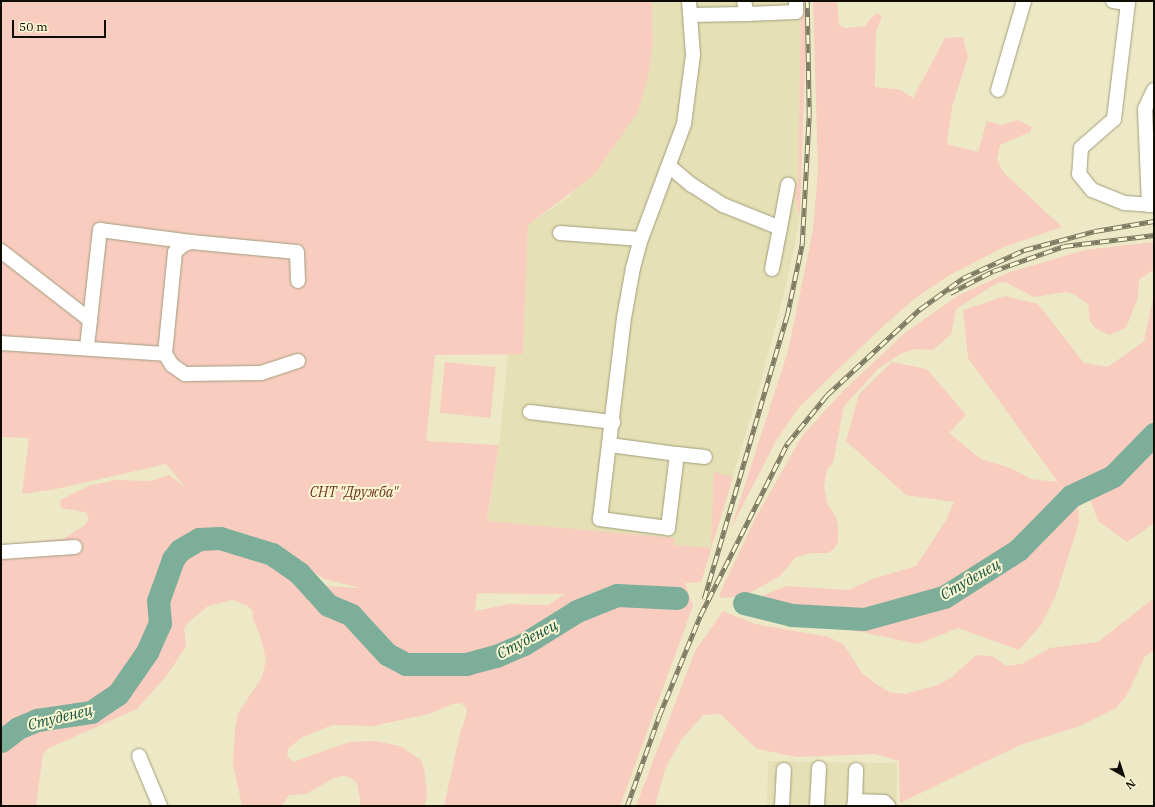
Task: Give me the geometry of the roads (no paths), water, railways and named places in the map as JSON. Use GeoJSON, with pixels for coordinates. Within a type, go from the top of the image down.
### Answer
{"type":"FeatureCollection","features":[{"type":"Feature","properties":{"kind":"lane"},"geometry":{"type":"LineString","coordinates":[[678,454],[668,528],[600,519],[613,422],[624,318],[641,239],[684,124],[693,55],[689,1]]}},
{"type":"Feature","properties":{"kind":"lane"},"geometry":{"type":"LineString","coordinates":[[691,15],[746,7],[796,12],[796,1]]}},
{"type":"Feature","properties":{"kind":"lane"},"geometry":{"type":"LineString","coordinates":[[998,90],[1024,1]]}},
{"type":"Feature","properties":{"kind":"lane"},"geometry":{"type":"LineString","coordinates":[[1113,1],[1128,2],[1114,119],[1081,148],[1079,174],[1092,190],[1124,203],[1151,205],[1145,109],[1154,90]]}},
{"type":"Feature","properties":{"kind":"lane"},"geometry":{"type":"LineString","coordinates":[[669,166],[692,185],[723,205],[780,228]]}},
{"type":"Feature","properties":{"kind":"lane"},"geometry":{"type":"LineString","coordinates":[[772,269],[788,185]]}},
{"type":"Feature","properties":{"kind":"lane"},"geometry":{"type":"LineString","coordinates":[[87,347],[100,230],[191,242],[297,252],[298,281]]}},
{"type":"Feature","properties":{"kind":"lane"},"geometry":{"type":"LineString","coordinates":[[560,233],[641,239]]}},
{"type":"Feature","properties":{"kind":"lane"},"geometry":{"type":"LineString","coordinates":[[191,242],[183,244],[175,252],[165,354],[172,365],[184,374],[261,373],[298,361]]}},
{"type":"Feature","properties":{"kind":"lane"},"geometry":{"type":"LineString","coordinates":[[1,251],[90,320]]}},
{"type":"Feature","properties":{"kind":"lane"},"geometry":{"type":"LineString","coordinates":[[1,343],[87,347],[165,354]]}},
{"type":"Feature","properties":{"kind":"lane"},"geometry":{"type":"LineString","coordinates":[[530,412],[613,422]]}},
{"type":"Feature","properties":{"kind":"lane"},"geometry":{"type":"LineString","coordinates":[[610,445],[705,457]]}},
{"type":"Feature","properties":{"kind":"lane"},"geometry":{"type":"LineString","coordinates":[[1,552],[75,547]]}},
{"type":"Feature","properties":{"kind":"lane"},"geometry":{"type":"LineString","coordinates":[[139,756],[160,806]]}},
{"type":"Feature","properties":{"kind":"lane"},"geometry":{"type":"LineString","coordinates":[[817,806],[818,768]]}},
{"type":"Feature","properties":{"kind":"lane"},"geometry":{"type":"LineString","coordinates":[[782,806],[784,770]]}},
{"type":"Feature","properties":{"kind":"lane"},"geometry":{"type":"LineString","coordinates":[[856,770],[854,803],[884,802],[888,806]]}},
{"type":"Feature","properties":{"kind":"waterway","name":"Студенец"},"geometry":{"type":"LineString","coordinates":[[744,603],[792,615],[864,619],[944,597],[1018,550],[1071,496],[1113,476],[1154,434]]}},
{"type":"Feature","properties":{"kind":"waterway","name":"Студенец"},"geometry":{"type":"LineString","coordinates":[[1,741],[18,728],[37,720],[91,712],[118,694],[147,652],[160,623],[158,601],[173,559],[180,550],[199,539],[220,538],[272,554],[299,573],[328,605],[351,615],[387,654],[406,664],[466,664],[496,656],[524,644],[577,611],[617,595],[677,598]]}},
{"type":"Feature","properties":{"kind":"railway"},"geometry":{"type":"LineString","coordinates":[[704,599],[787,316],[802,244],[809,116],[807,1]]}},
{"type":"Feature","properties":{"kind":"railway"},"geometry":{"type":"LineString","coordinates":[[627,806],[659,716],[700,616],[787,444],[827,395],[920,309],[963,278],[1024,250],[1095,231],[1154,221]]}},
{"type":"Feature","properties":{"kind":"railway"},"geometry":{"type":"LineString","coordinates":[[950,293],[993,271],[1064,246],[1154,235]]}},
{"type":"Feature","properties":{"kind":"park label","name":"СНТ \"Дружба\""},"geometry":{"type":"Point","coordinates":[354,492]}}]}
